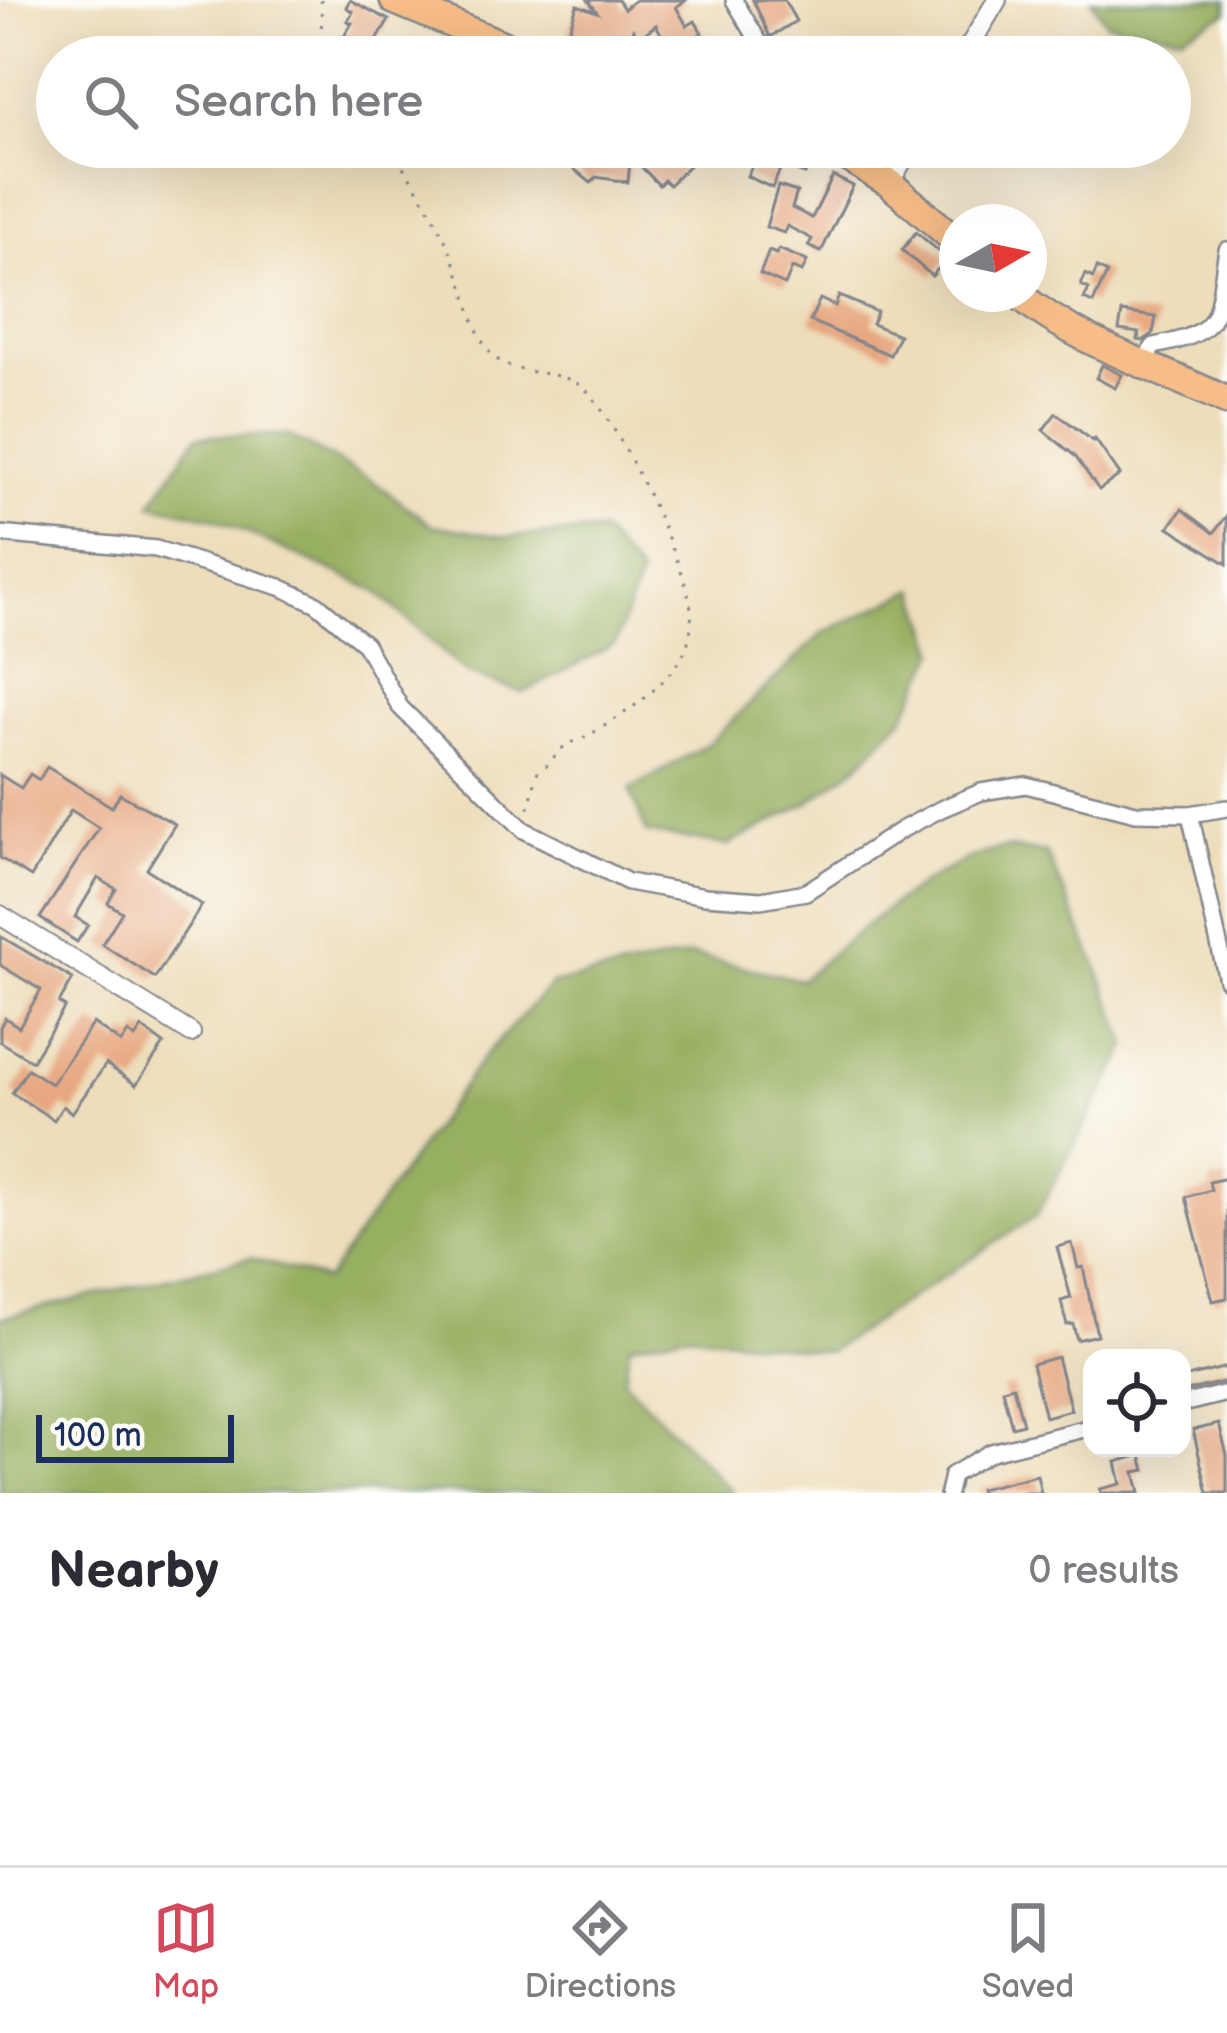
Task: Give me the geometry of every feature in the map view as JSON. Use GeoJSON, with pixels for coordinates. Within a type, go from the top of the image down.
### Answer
{"type":"FeatureCollection","features":[{"type":"Feature","properties":{"kind":"highway"},"geometry":{"type":"LineString","coordinates":[[394,0],[481,36]]}},
{"type":"Feature","properties":{"kind":"highway"},"geometry":{"type":"LineString","coordinates":[[865,168],[939,226]]}},
{"type":"Feature","properties":{"kind":"highway"},"geometry":{"type":"LineString","coordinates":[[1047,311],[1140,366],[1175,376],[1227,401]]}},
{"type":"Feature","properties":{"kind":"street"},"geometry":{"type":"LineString","coordinates":[[734,0],[755,36]]}},
{"type":"Feature","properties":{"kind":"street"},"geometry":{"type":"LineString","coordinates":[[976,36],[997,0]]}},
{"type":"Feature","properties":{"kind":"street"},"geometry":{"type":"LineString","coordinates":[[889,183],[898,168]]}},
{"type":"Feature","properties":{"kind":"street"},"geometry":{"type":"LineString","coordinates":[[1140,366],[1154,346],[1190,340],[1213,324],[1227,250]]}},
{"type":"Feature","properties":{"kind":"street"},"geometry":{"type":"LineString","coordinates":[[0,534],[157,550],[280,587],[317,604],[365,644],[400,706],[524,830],[628,882],[761,900],[806,892],[901,830],[981,792],[1026,785],[1136,813],[1190,814],[1227,808]]}},
{"type":"Feature","properties":{"kind":"street"},"geometry":{"type":"LineString","coordinates":[[1190,814],[1227,980]]}},
{"type":"Feature","properties":{"kind":"street"},"geometry":{"type":"LineString","coordinates":[[0,915],[191,1033]]}},
{"type":"Feature","properties":{"kind":"street"},"geometry":{"type":"LineString","coordinates":[[1191,1402],[1227,1393]]}},
{"type":"Feature","properties":{"kind":"street"},"geometry":{"type":"LineString","coordinates":[[947,1493],[952,1475],[991,1452],[1083,1428]]}},
{"type":"Feature","properties":{"kind":"path"},"geometry":{"type":"LineString","coordinates":[[321,0],[322,36]]}},
{"type":"Feature","properties":{"kind":"path"},"geometry":{"type":"LineString","coordinates":[[403,168],[440,224],[485,345],[509,368],[570,378],[587,390],[606,416],[649,498],[690,598],[688,647],[680,661],[656,688],[610,723],[563,747],[549,766],[538,770],[524,830]]}},
{"type":"Feature","properties":{"kind":"green space"},"geometry":{"type":"Polygon","coordinates":[[[1091,0],[1227,0],[1227,13],[1181,35],[1107,23],[1091,0]]]}},
{"type":"Feature","properties":{"kind":"green space"},"geometry":{"type":"Polygon","coordinates":[[[288,435],[373,481],[431,525],[504,537],[601,531],[640,576],[615,644],[523,693],[466,673],[375,590],[214,518],[151,504],[197,436],[288,435]]]}},
{"type":"Feature","properties":{"kind":"green space"},"geometry":{"type":"Polygon","coordinates":[[[916,589],[937,651],[904,717],[857,766],[806,804],[728,845],[647,833],[630,790],[709,743],[823,633],[916,589]]]}},
{"type":"Feature","properties":{"kind":"green space"},"geometry":{"type":"Polygon","coordinates":[[[1006,848],[1046,853],[1128,1046],[1036,1216],[828,1352],[689,1333],[630,1344],[624,1381],[733,1493],[0,1493],[0,1318],[251,1258],[326,1280],[485,1055],[552,984],[691,955],[801,980],[925,883],[952,867],[1006,848]]]}},
{"type":"Feature","properties":{"kind":"building"},"geometry":{"type":"Polygon","coordinates":[[[350,0],[389,20],[379,36],[344,36],[353,12],[346,7],[350,0]]]}},
{"type":"Feature","properties":{"kind":"building"},"geometry":{"type":"Polygon","coordinates":[[[588,0],[618,0],[624,9],[635,0],[686,0],[676,7],[687,26],[695,21],[702,33],[662,36],[656,25],[641,36],[633,29],[631,36],[567,36],[577,5],[597,12],[588,0]]]}},
{"type":"Feature","properties":{"kind":"building"},"geometry":{"type":"Polygon","coordinates":[[[753,0],[784,0],[796,21],[770,36],[753,0]]]}},
{"type":"Feature","properties":{"kind":"building"},"geometry":{"type":"Polygon","coordinates":[[[573,168],[629,168],[628,182],[596,177],[591,183],[573,168]]]}},
{"type":"Feature","properties":{"kind":"building"},"geometry":{"type":"Polygon","coordinates":[[[643,168],[686,168],[669,185],[664,180],[659,185],[643,168]]]}},
{"type":"Feature","properties":{"kind":"building"},"geometry":{"type":"Polygon","coordinates":[[[751,168],[780,170],[772,188],[747,176],[751,168]]]}},
{"type":"Feature","properties":{"kind":"building"},"geometry":{"type":"Polygon","coordinates":[[[833,176],[853,186],[821,252],[808,246],[812,239],[787,226],[784,233],[766,227],[778,186],[797,192],[792,208],[812,218],[833,176]]]}},
{"type":"Feature","properties":{"kind":"building"},"geometry":{"type":"Polygon","coordinates":[[[916,232],[939,251],[939,268],[932,276],[902,250],[916,232]]]}},
{"type":"Feature","properties":{"kind":"building"},"geometry":{"type":"Polygon","coordinates":[[[779,249],[807,261],[802,272],[792,268],[785,285],[760,274],[769,251],[776,254],[779,249]]]}},
{"type":"Feature","properties":{"kind":"building"},"geometry":{"type":"Polygon","coordinates":[[[1097,268],[1107,273],[1093,303],[1084,299],[1089,289],[1081,285],[1086,274],[1093,278],[1097,268]]]}},
{"type":"Feature","properties":{"kind":"building"},"geometry":{"type":"Polygon","coordinates":[[[839,296],[877,312],[872,324],[899,335],[890,355],[810,321],[820,299],[835,306],[839,296]]]}},
{"type":"Feature","properties":{"kind":"building"},"geometry":{"type":"Polygon","coordinates":[[[1122,312],[1156,317],[1153,334],[1143,341],[1138,340],[1139,333],[1119,330],[1122,312]]]}},
{"type":"Feature","properties":{"kind":"building"},"geometry":{"type":"Polygon","coordinates":[[[1102,365],[1122,375],[1115,388],[1096,378],[1102,365]]]}},
{"type":"Feature","properties":{"kind":"building"},"geometry":{"type":"Polygon","coordinates":[[[1056,413],[1095,439],[1120,475],[1099,490],[1075,456],[1043,430],[1056,413]]]}},
{"type":"Feature","properties":{"kind":"building"},"geometry":{"type":"Polygon","coordinates":[[[1182,509],[1214,533],[1227,515],[1227,564],[1169,527],[1182,509]]]}},
{"type":"Feature","properties":{"kind":"building"},"geometry":{"type":"Polygon","coordinates":[[[47,767],[112,807],[120,794],[175,824],[147,869],[202,905],[155,978],[102,944],[122,912],[108,903],[116,889],[98,878],[75,917],[88,925],[77,942],[40,918],[99,828],[71,810],[31,877],[0,858],[0,775],[21,788],[30,774],[39,780],[47,767]]]}},
{"type":"Feature","properties":{"kind":"building"},"geometry":{"type":"Polygon","coordinates":[[[0,936],[73,979],[59,1003],[65,1007],[32,1061],[0,1042],[0,1027],[5,1018],[19,1027],[41,990],[0,965],[0,936]]]}},
{"type":"Feature","properties":{"kind":"building"},"geometry":{"type":"Polygon","coordinates":[[[93,1023],[121,1043],[128,1033],[135,1038],[142,1028],[164,1044],[136,1085],[106,1064],[72,1113],[63,1106],[54,1120],[12,1093],[28,1069],[51,1084],[93,1023]]]}},
{"type":"Feature","properties":{"kind":"building"},"geometry":{"type":"Polygon","coordinates":[[[1227,1178],[1227,1298],[1213,1301],[1186,1197],[1211,1190],[1209,1182],[1227,1178]]]}},
{"type":"Feature","properties":{"kind":"building"},"geometry":{"type":"Polygon","coordinates":[[[1072,1243],[1078,1268],[1083,1267],[1097,1335],[1077,1340],[1061,1301],[1071,1298],[1057,1247],[1072,1243]]]}},
{"type":"Feature","properties":{"kind":"building"},"geometry":{"type":"Polygon","coordinates":[[[1057,1357],[1071,1410],[1045,1417],[1032,1364],[1057,1357]]]}},
{"type":"Feature","properties":{"kind":"building"},"geometry":{"type":"Polygon","coordinates":[[[1227,1367],[1227,1381],[1191,1390],[1191,1376],[1227,1367]]]}},
{"type":"Feature","properties":{"kind":"building"},"geometry":{"type":"Polygon","coordinates":[[[1013,1386],[1023,1424],[1012,1427],[1002,1389],[1013,1386]]]}},
{"type":"Feature","properties":{"kind":"building"},"geometry":{"type":"Polygon","coordinates":[[[1219,1424],[1227,1455],[1227,1493],[1208,1493],[1193,1430],[1219,1424]]]}},
{"type":"Feature","properties":{"kind":"building"},"geometry":{"type":"Polygon","coordinates":[[[1142,1457],[1145,1470],[1135,1472],[1140,1493],[1101,1493],[1100,1489],[1121,1484],[1116,1462],[1142,1457]]]}},
{"type":"Feature","properties":{"kind":"building"},"geometry":{"type":"Polygon","coordinates":[[[1037,1475],[1041,1493],[980,1493],[979,1489],[1037,1475]]]}}]}
